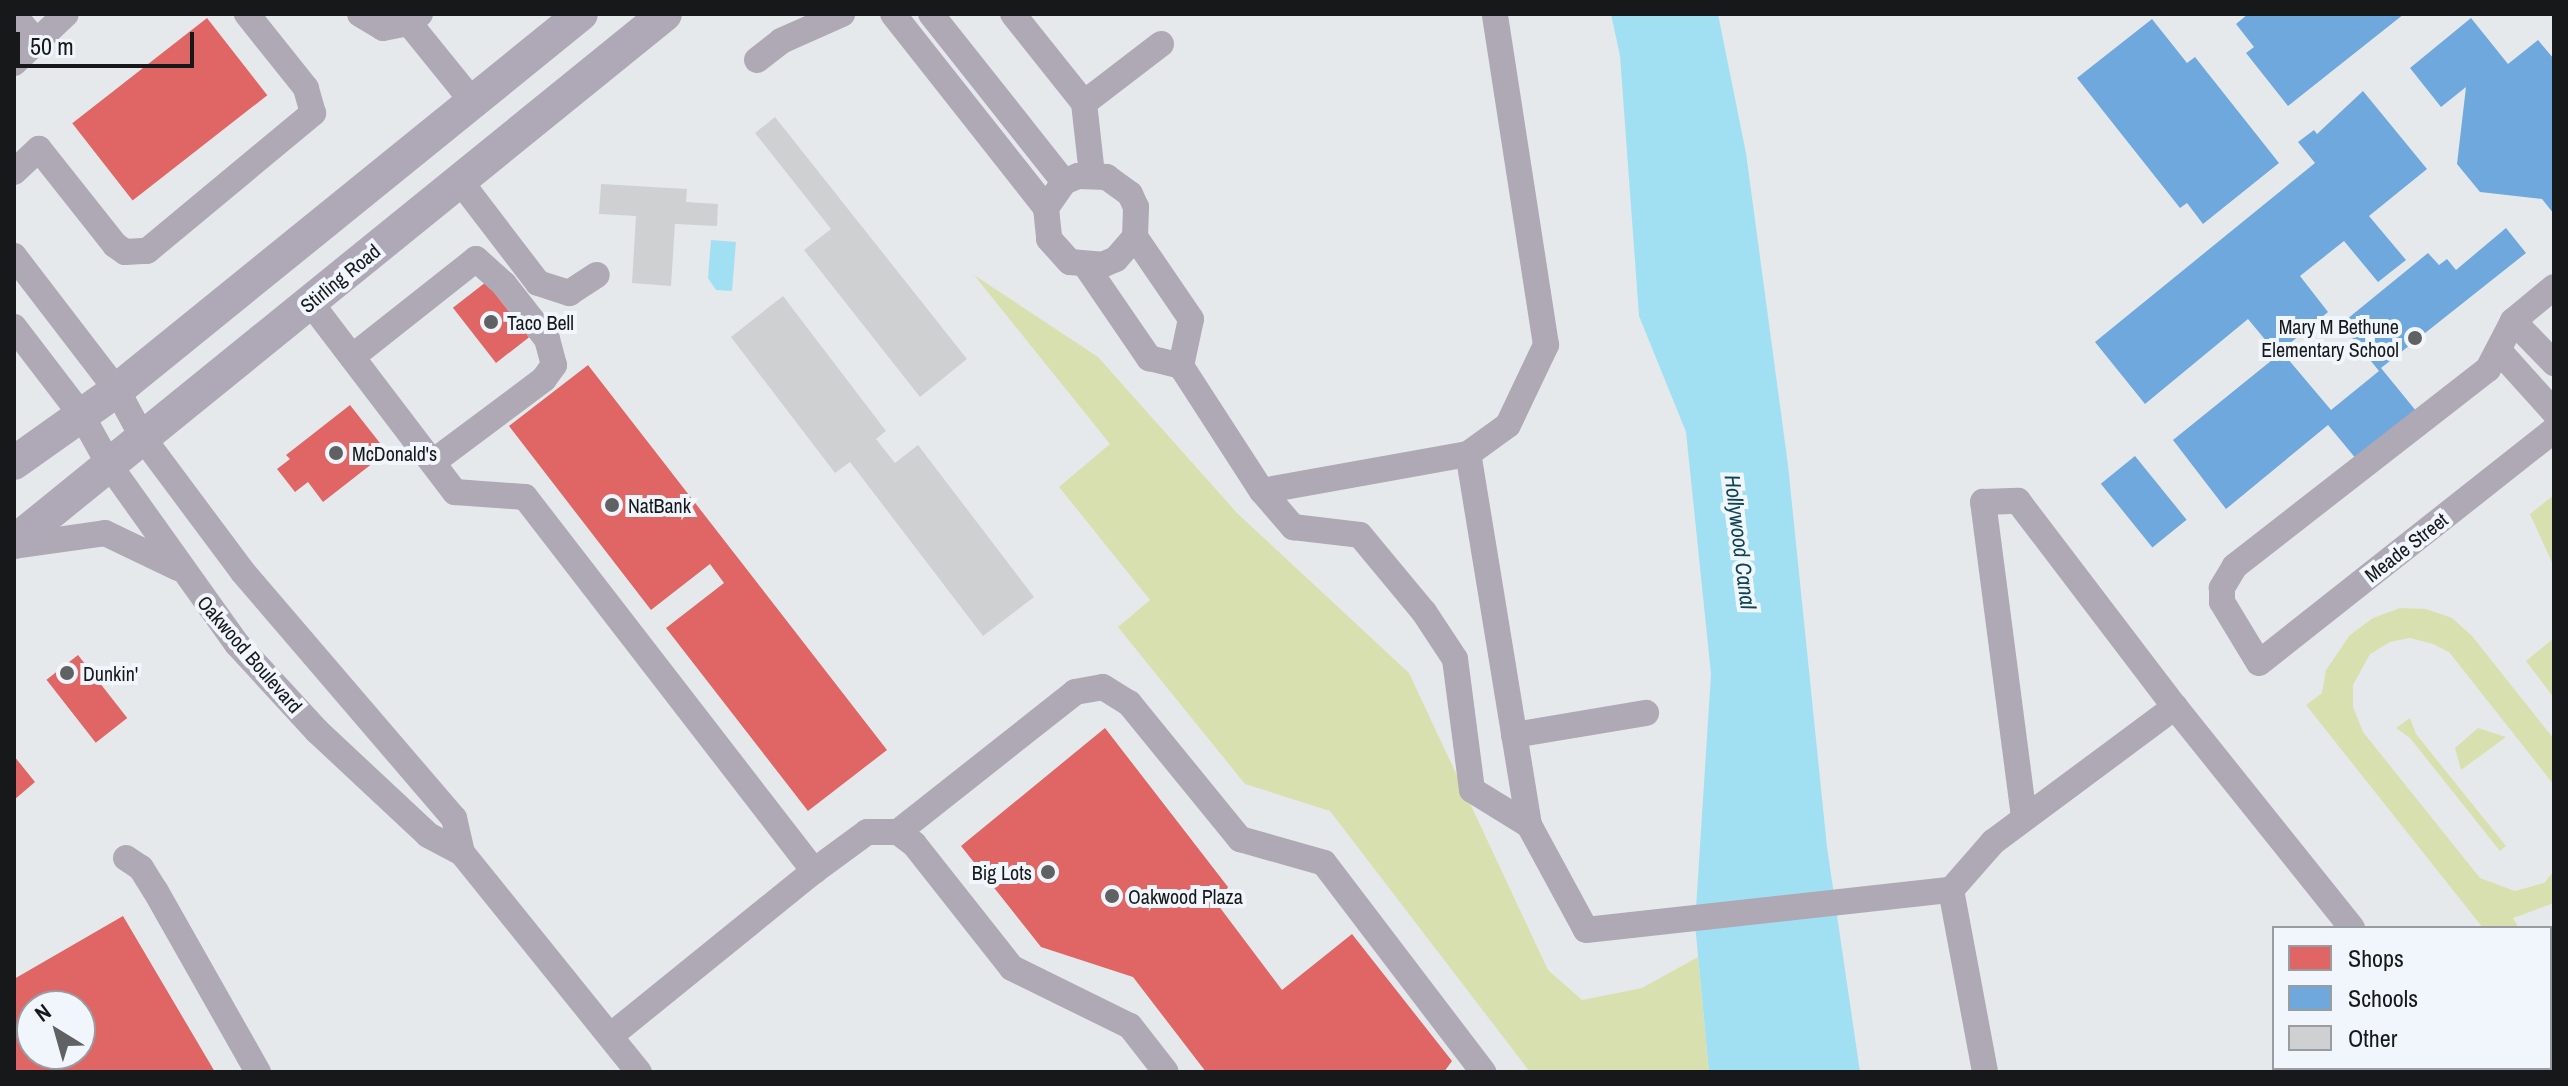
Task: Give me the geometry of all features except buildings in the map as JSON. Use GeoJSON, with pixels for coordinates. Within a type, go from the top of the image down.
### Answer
{"type":"FeatureCollection","features":[{"type":"Feature","properties":{"kind":"main road"},"geometry":{"type":"LineString","coordinates":[[14,463],[117,390],[581,14]]}},
{"type":"Feature","properties":{"kind":"main road","name":"Stirling Road"},"geometry":{"type":"LineString","coordinates":[[14,544],[665,14]]}},
{"type":"Feature","properties":{"kind":"street"},"geometry":{"type":"LineString","coordinates":[[14,63],[66,14]]}},
{"type":"Feature","properties":{"kind":"street"},"geometry":{"type":"LineString","coordinates":[[14,172],[39,149],[115,245],[125,252],[147,251],[313,113],[306,88],[247,14]]}},
{"type":"Feature","properties":{"kind":"street"},"geometry":{"type":"LineString","coordinates":[[360,14],[383,28],[414,19],[473,102]]}},
{"type":"Feature","properties":{"kind":"street"},"geometry":{"type":"LineString","coordinates":[[757,60],[781,41],[842,14]]}},
{"type":"Feature","properties":{"kind":"street"},"geometry":{"type":"LineString","coordinates":[[893,14],[1046,208],[1049,239],[1057,252],[1086,266],[1149,358],[1181,366],[1262,491],[1293,527],[1360,535],[1424,612],[1455,659],[1472,790],[1529,825]]}},
{"type":"Feature","properties":{"kind":"street"},"geometry":{"type":"LineString","coordinates":[[931,14],[1064,182]]}},
{"type":"Feature","properties":{"kind":"street"},"geometry":{"type":"LineString","coordinates":[[1013,14],[1084,103],[1092,174]]}},
{"type":"Feature","properties":{"kind":"street"},"geometry":{"type":"LineString","coordinates":[[1262,491],[1468,454],[1508,425],[1546,345],[1495,14]]}},
{"type":"Feature","properties":{"kind":"street"},"geometry":{"type":"LineString","coordinates":[[14,15],[37,42]]}},
{"type":"Feature","properties":{"kind":"street"},"geometry":{"type":"LineString","coordinates":[[1084,103],[1161,44]]}},
{"type":"Feature","properties":{"kind":"street"},"geometry":{"type":"LineString","coordinates":[[1046,208],[1064,182],[1092,174],[1120,183],[1130,194],[1138,222],[1135,237],[1116,259],[1086,266]]}},
{"type":"Feature","properties":{"kind":"street"},"geometry":{"type":"LineString","coordinates":[[460,181],[538,283],[569,293],[597,275]]}},
{"type":"Feature","properties":{"kind":"street"},"geometry":{"type":"LineString","coordinates":[[1135,237],[1191,319],[1181,366]]}},
{"type":"Feature","properties":{"kind":"street","name":"Oakwood Boulevard"},"geometry":{"type":"LineString","coordinates":[[14,256],[117,390],[143,438],[307,652],[392,740],[454,818],[462,853]]}},
{"type":"Feature","properties":{"kind":"street"},"geometry":{"type":"LineString","coordinates":[[352,357],[476,259],[504,284],[547,339],[554,365],[433,462]]}},
{"type":"Feature","properties":{"kind":"street"},"geometry":{"type":"LineString","coordinates":[[2554,287],[2513,321],[2500,352],[2554,412]]}},
{"type":"Feature","properties":{"kind":"street"},"geometry":{"type":"LineString","coordinates":[[310,302],[455,492],[525,497],[814,871]]}},
{"type":"Feature","properties":{"kind":"street"},"geometry":{"type":"LineString","coordinates":[[2513,321],[2554,363]]}},
{"type":"Feature","properties":{"kind":"street","name":"Oakwood Boulevard"},"geometry":{"type":"LineString","coordinates":[[14,327],[82,416],[110,466],[178,568],[237,644],[317,731],[428,835],[462,853],[639,1072]]}},
{"type":"Feature","properties":{"kind":"street","name":"Meade Street"},"geometry":{"type":"LineString","coordinates":[[2500,352],[2488,369],[2235,566],[2222,588],[2222,602],[2259,663],[2554,430]]}},
{"type":"Feature","properties":{"kind":"street"},"geometry":{"type":"LineString","coordinates":[[1468,454],[1529,825],[1586,930],[1951,890],[1993,842],[2175,707]]}},
{"type":"Feature","properties":{"kind":"street"},"geometry":{"type":"LineString","coordinates":[[2024,817],[1983,502],[2018,501],[2175,707],[2350,926]]}},
{"type":"Feature","properties":{"kind":"street"},"geometry":{"type":"LineString","coordinates":[[14,544],[105,533],[178,568]]}},
{"type":"Feature","properties":{"kind":"street"},"geometry":{"type":"LineString","coordinates":[[898,832],[1075,692],[1103,687],[1129,703],[1240,839],[1324,863],[1483,1072]]}},
{"type":"Feature","properties":{"kind":"street"},"geometry":{"type":"LineString","coordinates":[[1514,735],[1646,713]]}},
{"type":"Feature","properties":{"kind":"street"},"geometry":{"type":"LineString","coordinates":[[610,1036],[814,871],[867,832],[898,832],[914,844],[1012,968],[1130,1026],[1166,1072]]}},
{"type":"Feature","properties":{"kind":"street"},"geometry":{"type":"LineString","coordinates":[[126,858],[141,868],[155,890],[258,1072]]}},
{"type":"Feature","properties":{"kind":"street"},"geometry":{"type":"LineString","coordinates":[[1951,890],[1985,1072]]}},
{"type":"Feature","properties":{"kind":"green space"},"geometry":{"type":"Polygon","coordinates":[[[974,275],[1098,357],[1237,513],[1409,673],[1548,970],[1582,1000],[1642,988],[1698,957],[1709,1072],[1530,1072],[1330,811],[1245,784],[1118,627],[1150,600],[1059,487],[1110,444],[974,275]]]}},
{"type":"Feature","properties":{"kind":"green space"},"geometry":{"type":"Polygon","coordinates":[[[2554,495],[2554,567],[2530,514],[2554,495]]]}},
{"type":"Feature","properties":{"kind":"green space"},"geometry":{"type":"Polygon","coordinates":[[[2400,608],[2426,609],[2452,618],[2472,636],[2554,739],[2554,785],[2449,652],[2433,644],[2410,638],[2390,642],[2370,654],[2353,685],[2353,707],[2363,732],[2480,878],[2515,891],[2544,883],[2554,871],[2554,903],[2513,918],[2518,926],[2481,926],[2306,705],[2322,693],[2326,670],[2350,635],[2373,618],[2400,608]]]}},
{"type":"Feature","properties":{"kind":"green space"},"geometry":{"type":"Polygon","coordinates":[[[2554,638],[2554,698],[2526,661],[2554,638]]]}},
{"type":"Feature","properties":{"kind":"green space"},"geometry":{"type":"Polygon","coordinates":[[[2410,718],[2416,734],[2506,846],[2500,851],[2410,738],[2396,728],[2410,718]]]}},
{"type":"Feature","properties":{"kind":"green space"},"geometry":{"type":"Polygon","coordinates":[[[2478,728],[2506,737],[2461,770],[2455,748],[2478,728]]]}},
{"type":"Feature","properties":{"kind":"water","name":"Hollywood Canal"},"geometry":{"type":"Polygon","coordinates":[[[1611,14],[1718,14],[1746,153],[1788,465],[1827,847],[1860,1072],[1709,1072],[1695,924],[1711,674],[1686,432],[1639,316],[1620,56],[1611,14]]]}},
{"type":"Feature","properties":{"kind":"water"},"geometry":{"type":"Polygon","coordinates":[[[711,240],[736,242],[732,291],[716,290],[708,278],[711,240]]]}},
{"type":"Feature","properties":{"kind":"place","name":"Taco Bell"},"geometry":{"type":"Point","coordinates":[491,322]}},
{"type":"Feature","properties":{"kind":"place","name":"Mary M Bethune Elementary School"},"geometry":{"type":"Point","coordinates":[2415,338]}},
{"type":"Feature","properties":{"kind":"place","name":"McDonald's"},"geometry":{"type":"Point","coordinates":[336,453]}},
{"type":"Feature","properties":{"kind":"place","name":"NatBank"},"geometry":{"type":"Point","coordinates":[612,505]}},
{"type":"Feature","properties":{"kind":"place","name":"Dunkin'"},"geometry":{"type":"Point","coordinates":[67,673]}},
{"type":"Feature","properties":{"kind":"place","name":"Big Lots"},"geometry":{"type":"Point","coordinates":[1048,872]}},
{"type":"Feature","properties":{"kind":"place","name":"Oakwood Plaza"},"geometry":{"type":"Point","coordinates":[1112,896]}}]}
